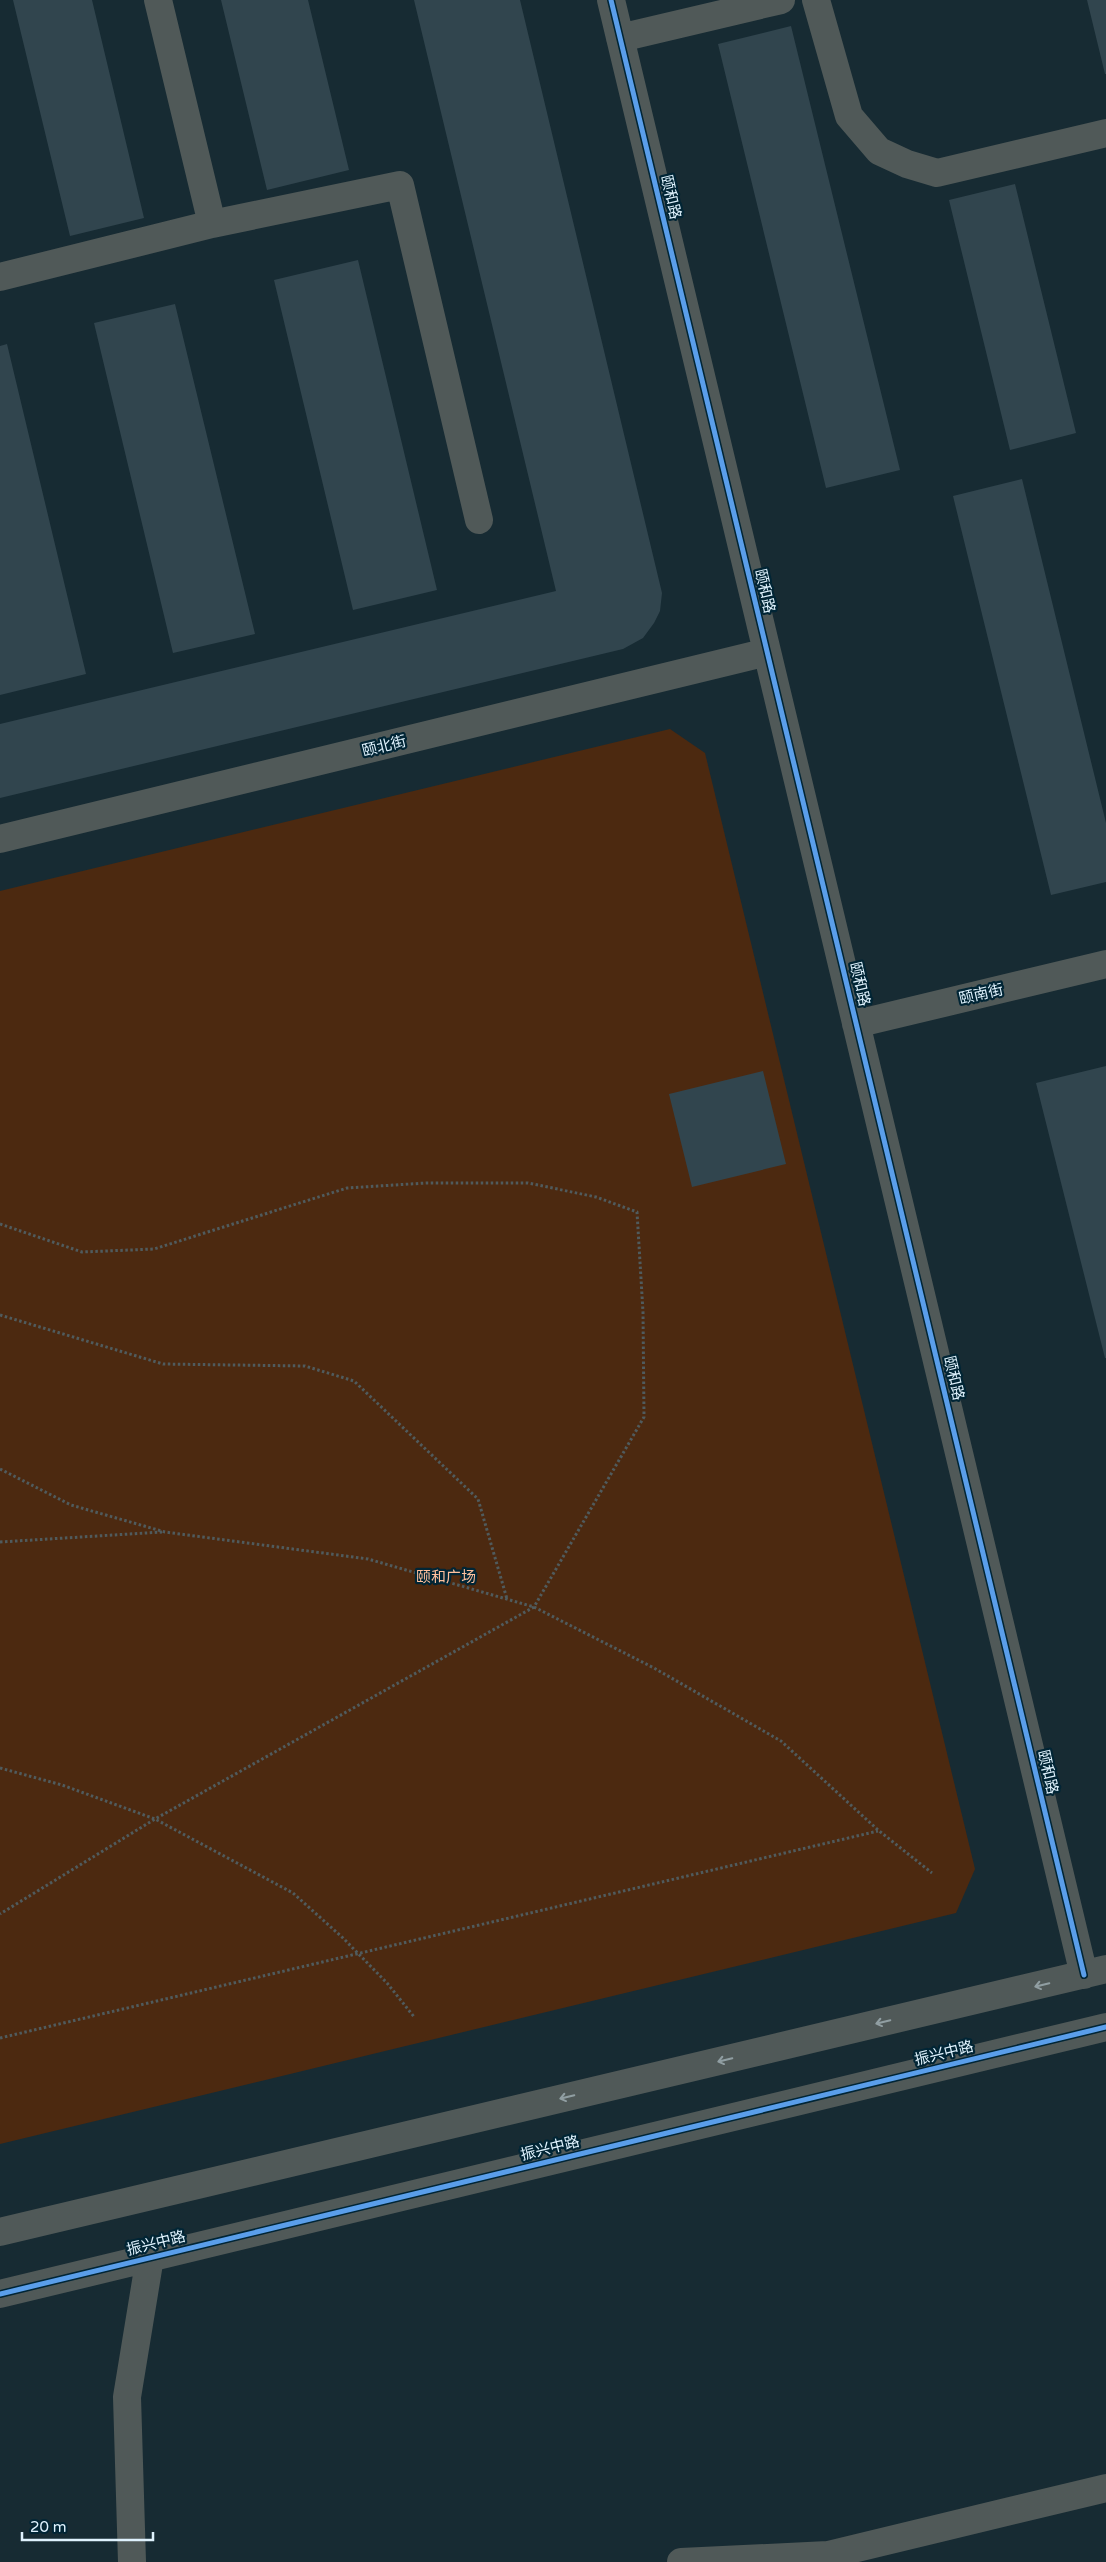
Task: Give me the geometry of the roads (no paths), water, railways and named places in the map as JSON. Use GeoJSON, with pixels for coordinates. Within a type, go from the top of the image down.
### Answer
{"type":"FeatureCollection","features":[{"type":"Feature","properties":{"kind":"street"},"geometry":{"type":"LineString","coordinates":[[158,0],[212,224]]}},
{"type":"Feature","properties":{"kind":"street","name":"颐和路"},"geometry":{"type":"LineString","coordinates":[[611,0],[856,1024],[1095,1972]]}},
{"type":"Feature","properties":{"kind":"street"},"geometry":{"type":"LineString","coordinates":[[620,38],[781,0]]}},
{"type":"Feature","properties":{"kind":"street"},"geometry":{"type":"LineString","coordinates":[[816,0],[849,116],[879,151],[907,164],[937,173],[1106,133]]}},
{"type":"Feature","properties":{"kind":"street"},"geometry":{"type":"LineString","coordinates":[[0,277],[212,224],[400,185],[479,520]]}},
{"type":"Feature","properties":{"kind":"street","name":"颐北街"},"geometry":{"type":"LineString","coordinates":[[0,839],[767,652]]}},
{"type":"Feature","properties":{"kind":"street","name":"颐南街"},"geometry":{"type":"LineString","coordinates":[[856,1024],[1106,964]]}},
{"type":"Feature","properties":{"kind":"street"},"geometry":{"type":"LineString","coordinates":[[0,2232],[1095,1972]]}},
{"type":"Feature","properties":{"kind":"street","name":"振兴中路"},"geometry":{"type":"LineString","coordinates":[[0,2294],[1106,2027]]}},
{"type":"Feature","properties":{"kind":"street"},"geometry":{"type":"LineString","coordinates":[[132,2562],[127,2397],[150,2257]]}},
{"type":"Feature","properties":{"kind":"street"},"geometry":{"type":"LineString","coordinates":[[681,2562],[828,2558],[1106,2488]]}},
{"type":"Feature","properties":{"kind":"park label","name":"颐和广场"},"geometry":{"type":"Point","coordinates":[446,1577]}}]}
